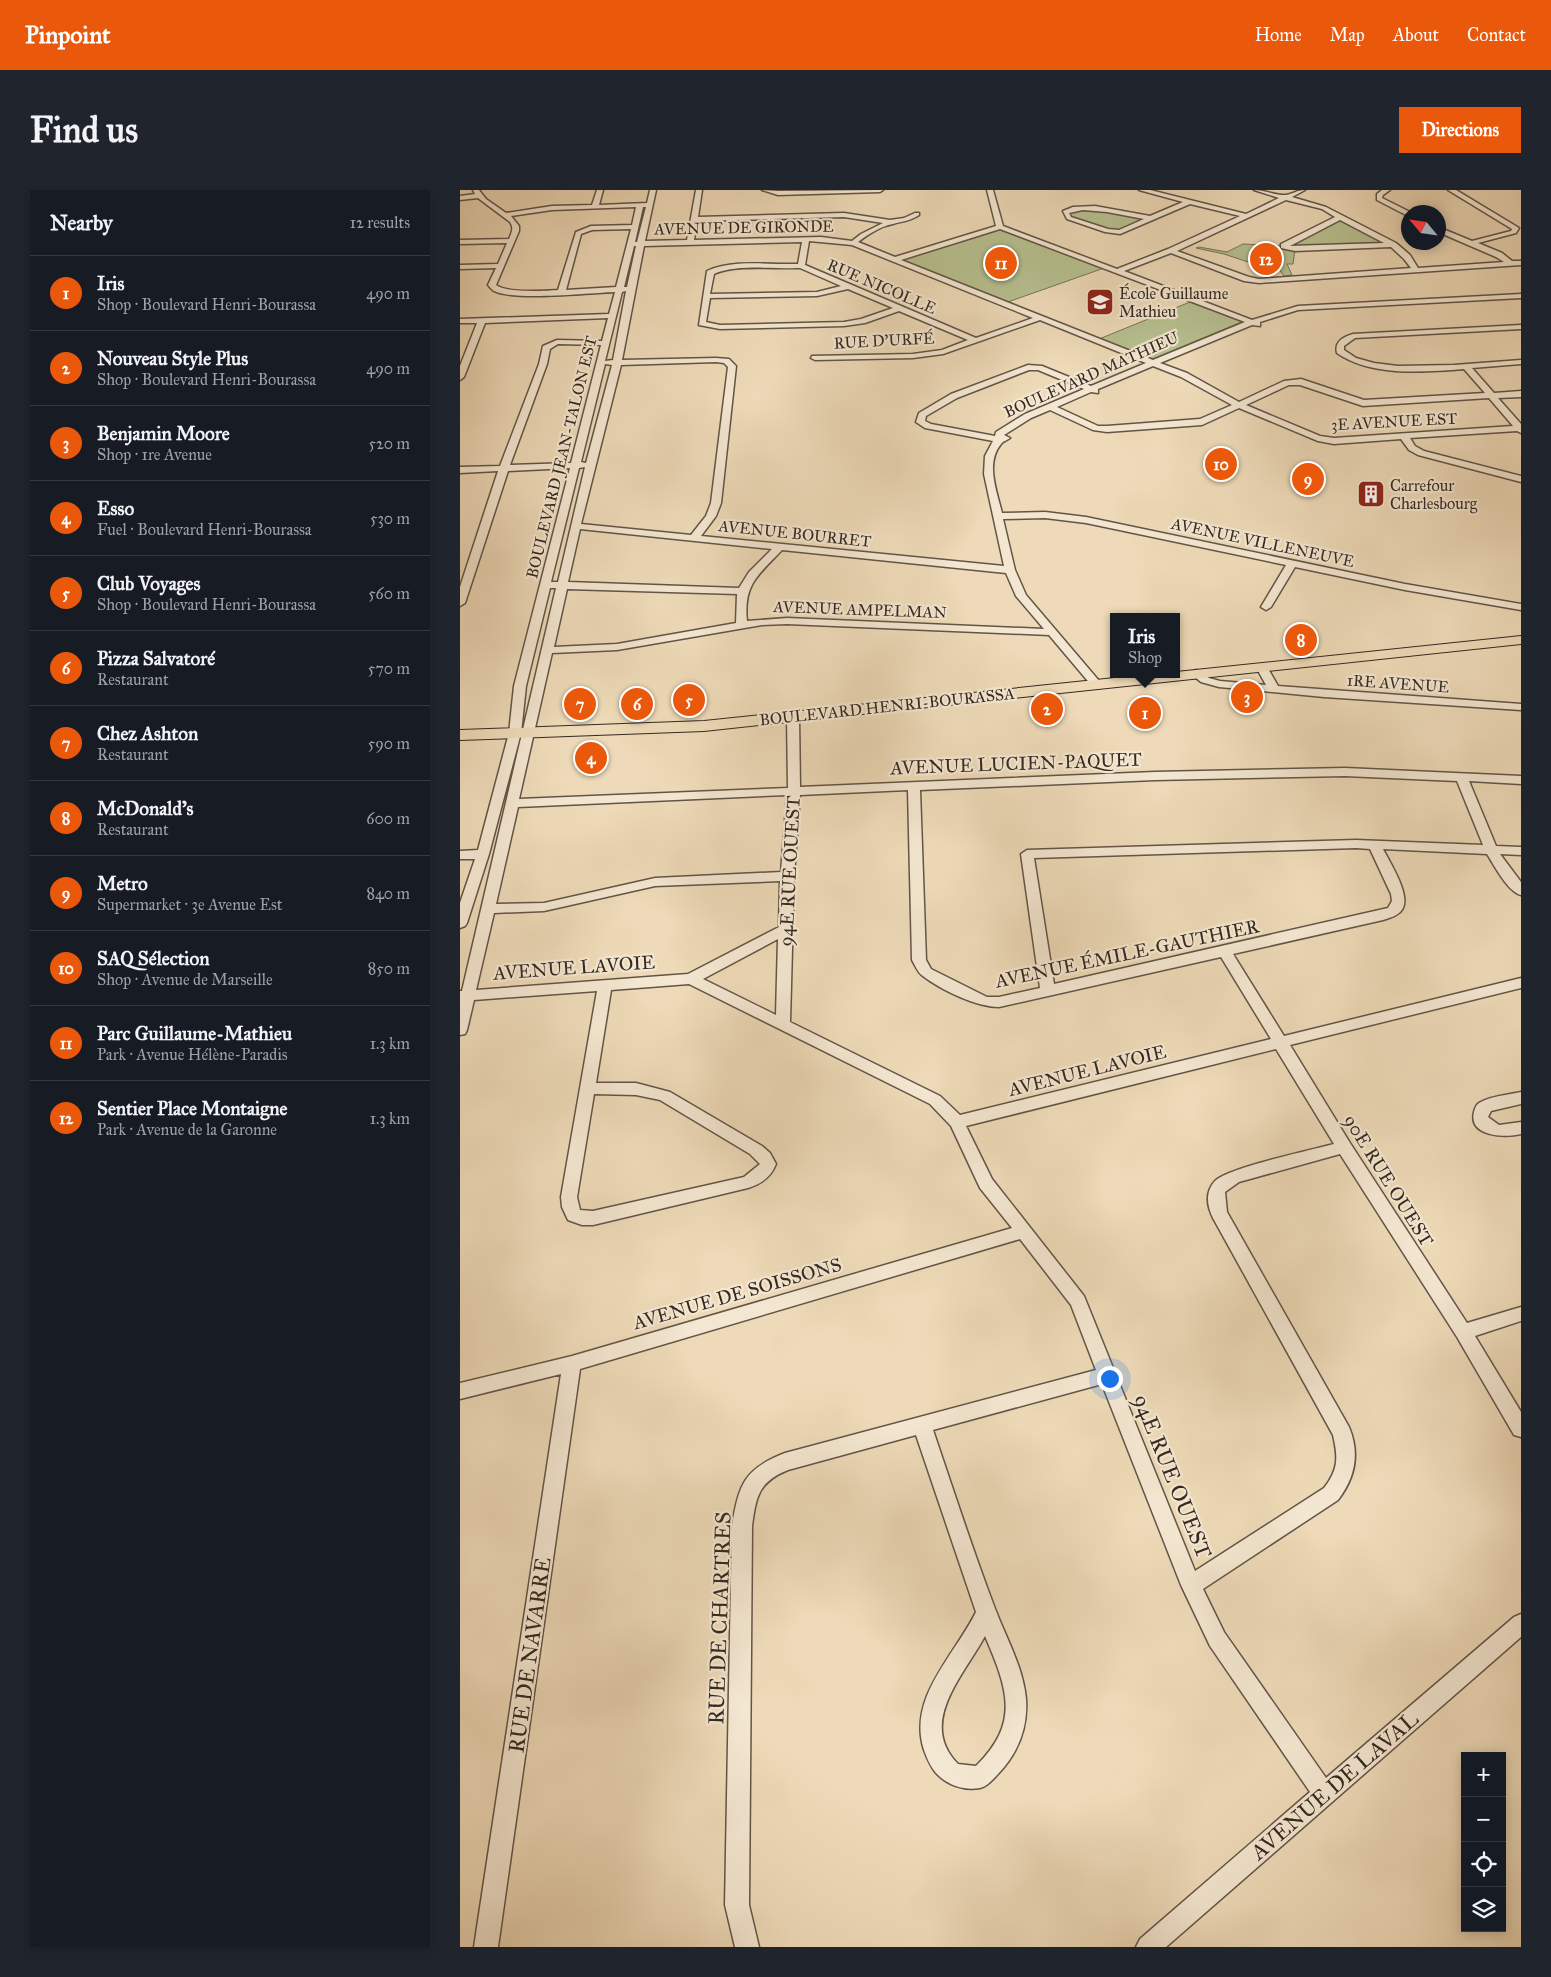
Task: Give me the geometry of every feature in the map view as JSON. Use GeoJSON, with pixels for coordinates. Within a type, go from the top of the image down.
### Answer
{"type":"FeatureCollection","features":[{"type":"Feature","properties":{"kind":"main road","name":"BOULEVARD HENRI-BOURASSA"},"geometry":{"type":"LineString","coordinates":[[1180,675],[1521,640]]}},
{"type":"Feature","properties":{"kind":"main road","name":"BOULEVARD HENRI-BOURASSA"},"geometry":{"type":"LineString","coordinates":[[460,735],[704,726],[1151,678]]}},
{"type":"Feature","properties":{"kind":"street"},"geometry":{"type":"LineString","coordinates":[[595,206],[600,190]]}},
{"type":"Feature","properties":{"kind":"street","name":"BOULEVARD JEAN-TALON EST"},"geometry":{"type":"LineString","coordinates":[[522,733],[520,686],[644,190]]}},
{"type":"Feature","properties":{"kind":"street","name":"BOULEVARD JEAN-TALON EST"},"geometry":{"type":"LineString","coordinates":[[522,733],[549,650],[590,464],[617,363],[630,289],[653,190]]}},
{"type":"Feature","properties":{"kind":"street"},"geometry":{"type":"LineString","coordinates":[[690,243],[699,190]]}},
{"type":"Feature","properties":{"kind":"street"},"geometry":{"type":"LineString","coordinates":[[765,190],[778,193],[880,190]]}},
{"type":"Feature","properties":{"kind":"street"},"geometry":{"type":"LineString","coordinates":[[990,190],[1000,226]]}},
{"type":"Feature","properties":{"kind":"street"},"geometry":{"type":"LineString","coordinates":[[1142,190],[1248,216]]}},
{"type":"Feature","properties":{"kind":"street"},"geometry":{"type":"LineString","coordinates":[[1257,190],[1324,208],[1393,245],[1416,270]]}},
{"type":"Feature","properties":{"kind":"street"},"geometry":{"type":"LineString","coordinates":[[1118,271],[1171,251],[1302,190]]}},
{"type":"Feature","properties":{"kind":"street"},"geometry":{"type":"LineString","coordinates":[[1388,190],[1380,194],[1379,199],[1401,210]]}},
{"type":"Feature","properties":{"kind":"street"},"geometry":{"type":"LineString","coordinates":[[1451,190],[1516,228],[1514,232],[1506,236],[1471,243]]}},
{"type":"Feature","properties":{"kind":"street"},"geometry":{"type":"LineString","coordinates":[[460,198],[477,193],[506,215],[516,226],[516,231],[492,285],[496,289],[518,292],[630,289]]}},
{"type":"Feature","properties":{"kind":"street"},"geometry":{"type":"LineString","coordinates":[[1152,219],[1111,209],[1071,210],[1065,212],[1070,218],[1111,232],[1124,231],[1152,219],[1189,202]]}},
{"type":"Feature","properties":{"kind":"street"},"geometry":{"type":"LineString","coordinates":[[506,215],[552,208],[650,205]]}},
{"type":"Feature","properties":{"kind":"street"},"geometry":{"type":"LineString","coordinates":[[694,219],[844,215],[890,222],[906,220],[917,214]]}},
{"type":"Feature","properties":{"kind":"street"},"geometry":{"type":"LineString","coordinates":[[1340,217],[1284,246],[1295,249],[1393,245]]}},
{"type":"Feature","properties":{"kind":"street"},"geometry":{"type":"LineString","coordinates":[[853,243],[863,235],[890,222]]}},
{"type":"Feature","properties":{"kind":"street"},"geometry":{"type":"LineString","coordinates":[[896,259],[1000,226],[1265,327]]}},
{"type":"Feature","properties":{"kind":"street"},"geometry":{"type":"LineString","coordinates":[[562,291],[580,231],[591,228],[634,227]]}},
{"type":"Feature","properties":{"kind":"street"},"geometry":{"type":"LineString","coordinates":[[1446,232],[1499,255],[1511,264]]}},
{"type":"Feature","properties":{"kind":"street","name":"AVENUE DE GIRONDE"},"geometry":{"type":"LineString","coordinates":[[630,244],[806,239],[832,239],[853,243],[1164,367]]}},
{"type":"Feature","properties":{"kind":"street","name":"RUE NICOLLE"},"geometry":{"type":"LineString","coordinates":[[806,239],[801,266],[977,340]]}},
{"type":"Feature","properties":{"kind":"street"},"geometry":{"type":"LineString","coordinates":[[460,242],[511,241]]}},
{"type":"Feature","properties":{"kind":"street"},"geometry":{"type":"LineString","coordinates":[[1171,251],[1247,279],[1259,281],[1521,263]]}},
{"type":"Feature","properties":{"kind":"street"},"geometry":{"type":"LineString","coordinates":[[460,267],[500,266]]}},
{"type":"Feature","properties":{"kind":"street"},"geometry":{"type":"LineString","coordinates":[[801,266],[715,269],[710,273],[702,323],[711,326],[853,323],[900,308]]}},
{"type":"Feature","properties":{"kind":"street"},"geometry":{"type":"LineString","coordinates":[[706,296],[817,294],[835,291],[848,286]]}},
{"type":"Feature","properties":{"kind":"street","name":"BOULEVARD MATHIEU"},"geometry":{"type":"LineString","coordinates":[[1096,684],[1021,596],[1010,570],[997,516],[988,465],[991,454],[1000,440],[999,434],[1010,426],[1050,407],[1153,363],[1284,311],[1434,299],[1521,296]]}},
{"type":"Feature","properties":{"kind":"street"},"geometry":{"type":"LineString","coordinates":[[1506,298],[1519,306]]}},
{"type":"Feature","properties":{"kind":"street","name":"BOULEVARD MATHIEU"},"geometry":{"type":"LineString","coordinates":[[1000,440],[1009,438],[1040,420],[1164,367],[1316,307]]}},
{"type":"Feature","properties":{"kind":"street"},"geometry":{"type":"LineString","coordinates":[[460,321],[612,316]]}},
{"type":"Feature","properties":{"kind":"street","name":"RUE D'URFÉ"},"geometry":{"type":"LineString","coordinates":[[815,358],[929,354],[956,349],[1040,318]]}},
{"type":"Feature","properties":{"kind":"street"},"geometry":{"type":"LineString","coordinates":[[460,377],[482,320]]}},
{"type":"Feature","properties":{"kind":"street"},"geometry":{"type":"LineString","coordinates":[[1521,327],[1353,336],[1342,342],[1340,346],[1340,351],[1347,357],[1385,368],[1521,362]]}},
{"type":"Feature","properties":{"kind":"street"},"geometry":{"type":"LineString","coordinates":[[460,603],[504,468],[543,364],[546,348],[557,342],[606,343]]}},
{"type":"Feature","properties":{"kind":"street"},"geometry":{"type":"LineString","coordinates":[[601,363],[716,360],[726,361],[732,366],[716,503],[711,516],[694,538]]}},
{"type":"Feature","properties":{"kind":"street"},"geometry":{"type":"LineString","coordinates":[[1465,365],[1521,429]]}},
{"type":"Feature","properties":{"kind":"street"},"geometry":{"type":"LineString","coordinates":[[1000,440],[928,426],[920,422],[922,415],[954,396],[1028,367],[1039,368],[1103,394]]}},
{"type":"Feature","properties":{"kind":"street","name":"3E AVENUE EST"},"geometry":{"type":"LineString","coordinates":[[1164,367],[1184,375],[1238,406],[1318,438],[1334,441],[1521,429]]}},
{"type":"Feature","properties":{"kind":"street"},"geometry":{"type":"LineString","coordinates":[[1050,407],[1096,428],[1107,429],[1202,422],[1288,383],[1301,382],[1363,403],[1521,394]]}},
{"type":"Feature","properties":{"kind":"street"},"geometry":{"type":"LineString","coordinates":[[1404,437],[1412,448],[1420,453],[1521,479]]}},
{"type":"Feature","properties":{"kind":"street"},"geometry":{"type":"LineString","coordinates":[[460,470],[590,464]]}},
{"type":"Feature","properties":{"kind":"street","name":"AVENUE VILLENEUVE"},"geometry":{"type":"LineString","coordinates":[[997,516],[1046,516],[1086,520],[1405,587],[1521,607]]}},
{"type":"Feature","properties":{"kind":"street","name":"AVENUE BOURRET"},"geometry":{"type":"LineString","coordinates":[[576,526],[1010,570]]}},
{"type":"Feature","properties":{"kind":"street"},"geometry":{"type":"LineString","coordinates":[[742,625],[740,605],[742,591],[756,571],[780,546]]}},
{"type":"Feature","properties":{"kind":"street"},"geometry":{"type":"LineString","coordinates":[[1266,607],[1292,563]]}},
{"type":"Feature","properties":{"kind":"street"},"geometry":{"type":"LineString","coordinates":[[546,585],[742,591]]}},
{"type":"Feature","properties":{"kind":"street","name":"AVENUE AMPELMAN"},"geometry":{"type":"LineString","coordinates":[[549,650],[617,647],[742,625],[787,621],[1035,633],[1052,632]]}},
{"type":"Feature","properties":{"kind":"street"},"geometry":{"type":"LineString","coordinates":[[1262,666],[1274,690]]}},
{"type":"Feature","properties":{"kind":"street","name":"1RE AVENUE"},"geometry":{"type":"LineString","coordinates":[[1196,673],[1205,680],[1215,684],[1274,690],[1521,707]]}},
{"type":"Feature","properties":{"kind":"street","name":"94E RUE OUEST"},"geometry":{"type":"LineString","coordinates":[[783,1024],[787,876],[794,790],[793,717]]}},
{"type":"Feature","properties":{"kind":"street"},"geometry":{"type":"LineString","coordinates":[[460,1030],[464,995],[512,803],[522,733]]}},
{"type":"Feature","properties":{"kind":"street"},"geometry":{"type":"LineString","coordinates":[[460,923],[522,733]]}},
{"type":"Feature","properties":{"kind":"street","name":"AVENUE LUCIEN-PAQUET"},"geometry":{"type":"LineString","coordinates":[[512,803],[1155,776],[1345,772],[1521,780]]}},
{"type":"Feature","properties":{"kind":"street"},"geometry":{"type":"LineString","coordinates":[[1461,776],[1491,850],[1503,870],[1521,890]]}},
{"type":"Feature","properties":{"kind":"street","name":"AVENUE ÉMILE-GAUTHIER"},"geometry":{"type":"LineString","coordinates":[[914,787],[919,960],[926,972],[986,1002],[999,1002],[1225,952],[1383,915],[1393,911],[1398,906],[1399,899],[1374,844]]}},
{"type":"Feature","properties":{"kind":"street"},"geometry":{"type":"LineString","coordinates":[[1048,991],[1027,854],[1374,844],[1521,851]]}},
{"type":"Feature","properties":{"kind":"street"},"geometry":{"type":"LineString","coordinates":[[460,855],[483,854]]}},
{"type":"Feature","properties":{"kind":"street"},"geometry":{"type":"LineString","coordinates":[[487,909],[544,907],[655,882],[787,876]]}},
{"type":"Feature","properties":{"kind":"street","name":"AVENUE LAVOIE"},"geometry":{"type":"LineString","coordinates":[[464,995],[691,979],[786,929]]}},
{"type":"Feature","properties":{"kind":"street","name":"90E RUE OUEST"},"geometry":{"type":"LineString","coordinates":[[1225,952],[1344,1147],[1521,1428]]}},
{"type":"Feature","properties":{"kind":"street"},"geometry":{"type":"LineString","coordinates":[[691,979],[935,1100],[958,1122]]}},
{"type":"Feature","properties":{"kind":"street","name":"AVENUE LAVOIE"},"geometry":{"type":"LineString","coordinates":[[958,1122],[1521,983]]}},
{"type":"Feature","properties":{"kind":"street"},"geometry":{"type":"LineString","coordinates":[[588,1089],[635,1088],[665,1096],[764,1156],[768,1164],[765,1172],[748,1182],[593,1218],[582,1218],[574,1215],[570,1208],[569,1197],[605,985]]}},
{"type":"Feature","properties":{"kind":"street"},"geometry":{"type":"LineString","coordinates":[[1521,1098],[1486,1106],[1482,1109],[1480,1119],[1491,1129],[1499,1131],[1507,1132],[1521,1128]]}},
{"type":"Feature","properties":{"kind":"street","name":"94E RUE OUEST"},"geometry":{"type":"LineString","coordinates":[[958,1122],[986,1183],[1078,1301],[1191,1585],[1217,1639],[1324,1794]]}},
{"type":"Feature","properties":{"kind":"street"},"geometry":{"type":"LineString","coordinates":[[1191,1585],[1331,1494],[1340,1483],[1345,1471],[1346,1454],[1342,1433],[1219,1213],[1216,1201],[1216,1190],[1222,1183],[1235,1177],[1344,1147]]}},
{"type":"Feature","properties":{"kind":"street","name":"AVENUE DE SOISSONS"},"geometry":{"type":"LineString","coordinates":[[460,1391],[572,1364],[1025,1231]]}},
{"type":"Feature","properties":{"kind":"street"},"geometry":{"type":"LineString","coordinates":[[1462,1332],[1521,1314]]}},
{"type":"Feature","properties":{"kind":"street","name":"RUE DE NAVARRE"},"geometry":{"type":"LineString","coordinates":[[486,1947],[572,1364]]}},
{"type":"Feature","properties":{"kind":"street","name":"RUE DE CHARTRES"},"geometry":{"type":"LineString","coordinates":[[744,1946],[737,1905],[742,1526],[746,1502],[753,1486],[765,1470],[785,1462],[1107,1374]]}},
{"type":"Feature","properties":{"kind":"street"},"geometry":{"type":"LineString","coordinates":[[922,1425],[986,1614],[1010,1671],[1016,1709],[1013,1735],[1002,1756],[980,1778],[953,1776],[940,1760],[934,1742],[931,1732],[933,1713],[938,1695],[976,1636],[986,1614]]}},
{"type":"Feature","properties":{"kind":"street","name":"AVENUE DE LAVAL"},"geometry":{"type":"LineString","coordinates":[[1148,1947],[1521,1624]]}},
{"type":"Feature","properties":{"kind":"green space"},"geometry":{"type":"Polygon","coordinates":[[[1111,209],[1152,219],[1124,231],[1111,232],[1069,218],[1066,211],[1111,209]]]}},
{"type":"Feature","properties":{"kind":"green space"},"geometry":{"type":"Polygon","coordinates":[[[1340,217],[1393,245],[1295,249],[1293,264],[1287,264],[1292,275],[1284,276],[1275,264],[1254,264],[1224,254],[1196,248],[1227,252],[1243,244],[1284,246],[1340,217]]]}},
{"type":"Feature","properties":{"kind":"green space"},"geometry":{"type":"Polygon","coordinates":[[[1000,227],[1107,267],[1005,303],[896,259],[1000,227]]]}},
{"type":"Feature","properties":{"kind":"green space"},"geometry":{"type":"Polygon","coordinates":[[[1190,302],[1244,321],[1153,359],[1099,339],[1190,302]]]}},
{"type":"Feature","properties":{"kind":"place","name":"Sentier Place Montaigne"},"geometry":{"type":"Point","coordinates":[1266,259]}},
{"type":"Feature","properties":{"kind":"place","name":"Parc Guillaume-Mathieu"},"geometry":{"type":"Point","coordinates":[1001,263]}},
{"type":"Feature","properties":{"kind":"place","name":"École Guillaume Mathieu"},"geometry":{"type":"Point","coordinates":[1100,302]}},
{"type":"Feature","properties":{"kind":"place","name":"SAQ Sélection"},"geometry":{"type":"Point","coordinates":[1221,464]}},
{"type":"Feature","properties":{"kind":"place","name":"Metro"},"geometry":{"type":"Point","coordinates":[1308,479]}},
{"type":"Feature","properties":{"kind":"place","name":"Carrefour Charlesbourg"},"geometry":{"type":"Point","coordinates":[1371,494]}},
{"type":"Feature","properties":{"kind":"place","name":"McDonald's"},"geometry":{"type":"Point","coordinates":[1301,640]}},
{"type":"Feature","properties":{"kind":"place","name":"Benjamin Moore"},"geometry":{"type":"Point","coordinates":[1247,697]}},
{"type":"Feature","properties":{"kind":"place","name":"Club Voyages"},"geometry":{"type":"Point","coordinates":[689,700]}},
{"type":"Feature","properties":{"kind":"place","name":"Chez Ashton"},"geometry":{"type":"Point","coordinates":[580,704]}},
{"type":"Feature","properties":{"kind":"place","name":"Pizza Salvatoré"},"geometry":{"type":"Point","coordinates":[637,704]}},
{"type":"Feature","properties":{"kind":"place","name":"Nouveau Style Plus"},"geometry":{"type":"Point","coordinates":[1047,709]}},
{"type":"Feature","properties":{"kind":"place","name":"Iris"},"geometry":{"type":"Point","coordinates":[1145,713]}},
{"type":"Feature","properties":{"kind":"place","name":"Esso"},"geometry":{"type":"Point","coordinates":[591,758]}}]}
